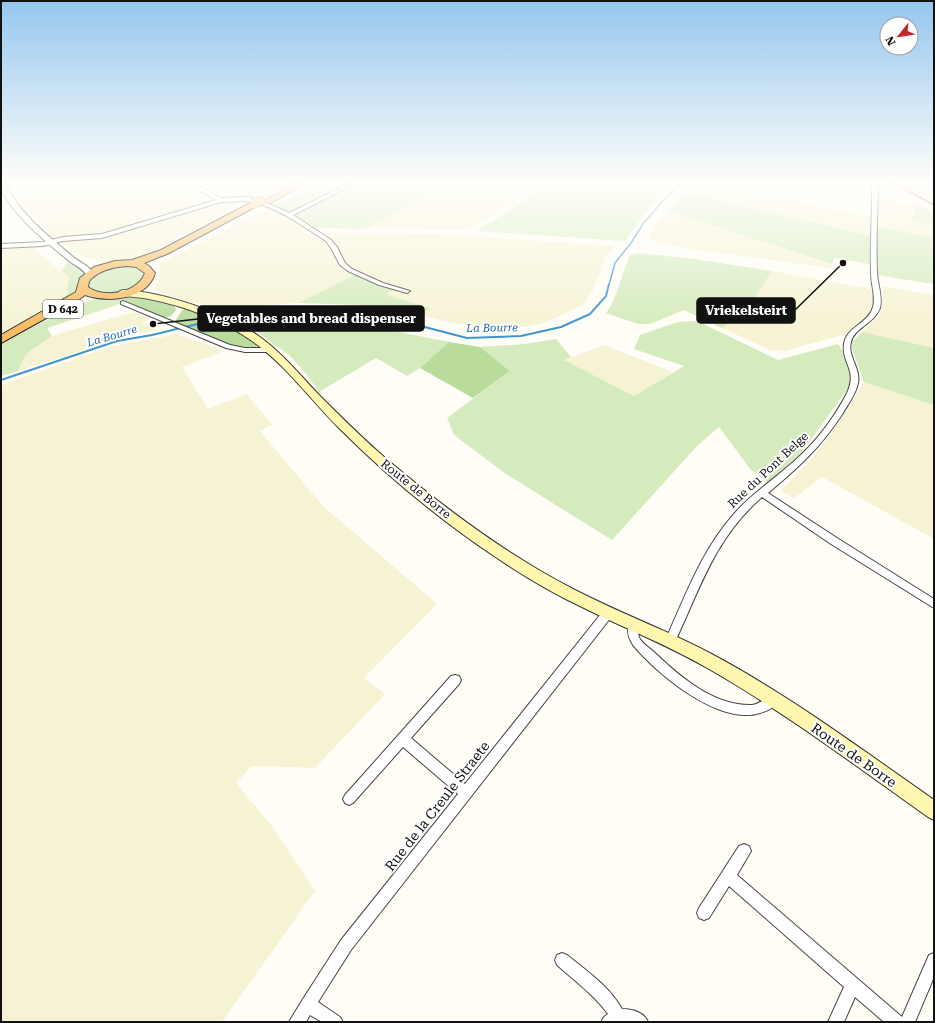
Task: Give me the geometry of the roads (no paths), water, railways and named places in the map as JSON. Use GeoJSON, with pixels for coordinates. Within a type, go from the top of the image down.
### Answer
{"type":"FeatureCollection","features":[{"type":"Feature","properties":{"kind":"highway"},"geometry":{"type":"LineString","coordinates":[[133,264],[167,250],[205,231]]}},
{"type":"Feature","properties":{"kind":"highway"},"geometry":{"type":"LineString","coordinates":[[149,270],[143,266],[133,264],[110,266],[90,274],[83,282],[83,288],[88,292],[99,295],[123,298],[144,284],[150,277],[149,270],[152,264],[161,257],[209,231]]}},
{"type":"Feature","properties":{"kind":"highway","name":"D 642"},"geometry":{"type":"LineString","coordinates":[[1,340],[73,300],[80,294],[83,288]]}},
{"type":"Feature","properties":{"kind":"highway","name":"D 642"},"geometry":{"type":"LineString","coordinates":[[27,326],[99,295]]}},
{"type":"Feature","properties":{"kind":"main road"},"geometry":{"type":"LineString","coordinates":[[144,284],[146,289],[150,292],[174,303]]}},
{"type":"Feature","properties":{"kind":"main road"},"geometry":{"type":"LineString","coordinates":[[123,298],[138,294],[174,303]]}},
{"type":"Feature","properties":{"kind":"main road","name":"Route de Borre"},"geometry":{"type":"LineString","coordinates":[[174,303],[219,319],[246,333],[270,350],[365,447],[428,500],[532,573],[572,596],[670,641],[720,666],[773,699],[934,811]]}},
{"type":"Feature","properties":{"kind":"street"},"geometry":{"type":"LineString","coordinates":[[38,231],[88,270],[90,274]]}},
{"type":"Feature","properties":{"kind":"street"},"geometry":{"type":"LineString","coordinates":[[1,246],[43,244],[63,239],[109,235],[123,231]]}},
{"type":"Feature","properties":{"kind":"street"},"geometry":{"type":"LineString","coordinates":[[311,231],[330,242],[341,262],[348,268],[378,283],[407,291]]}},
{"type":"Feature","properties":{"kind":"street","name":"Rue du Pont Belge"},"geometry":{"type":"LineString","coordinates":[[670,641],[708,559],[719,539],[735,518],[813,448],[853,388],[855,376],[847,349],[847,342],[850,336],[872,316],[877,305],[874,275],[875,231]]}},
{"type":"Feature","properties":{"kind":"street"},"geometry":{"type":"LineString","coordinates":[[65,252],[90,265],[110,266]]}},
{"type":"Feature","properties":{"kind":"street"},"geometry":{"type":"LineString","coordinates":[[123,298],[175,326],[237,349],[270,350]]}},
{"type":"Feature","properties":{"kind":"street"},"geometry":{"type":"LineString","coordinates":[[762,493],[934,604]]}},
{"type":"Feature","properties":{"kind":"street","name":"Rue de la Creule Straete"},"geometry":{"type":"LineString","coordinates":[[297,1022],[346,945],[608,613]]}},
{"type":"Feature","properties":{"kind":"street"},"geometry":{"type":"LineString","coordinates":[[634,625],[632,633],[637,643],[667,672],[684,685],[698,693],[726,706],[743,711],[754,711],[763,708],[773,699]]}},
{"type":"Feature","properties":{"kind":"street"},"geometry":{"type":"LineString","coordinates":[[349,799],[455,680]]}},
{"type":"Feature","properties":{"kind":"street"},"geometry":{"type":"LineString","coordinates":[[403,739],[466,793]]}},
{"type":"Feature","properties":{"kind":"street"},"geometry":{"type":"LineString","coordinates":[[704,913],[744,851]]}},
{"type":"Feature","properties":{"kind":"street"},"geometry":{"type":"LineString","coordinates":[[728,876],[896,1022]]}},
{"type":"Feature","properties":{"kind":"street"},"geometry":{"type":"LineString","coordinates":[[562,960],[604,997],[611,1006],[613,1020],[631,1017],[640,1022]]}},
{"type":"Feature","properties":{"kind":"street"},"geometry":{"type":"LineString","coordinates":[[907,1022],[934,960]]}},
{"type":"Feature","properties":{"kind":"street"},"geometry":{"type":"LineString","coordinates":[[836,1022],[853,985]]}},
{"type":"Feature","properties":{"kind":"street"},"geometry":{"type":"LineString","coordinates":[[308,1004],[334,1022]]}},
{"type":"Feature","properties":{"kind":"waterway","name":"La Bourre"},"geometry":{"type":"LineString","coordinates":[[609,285],[615,263],[639,231]]}},
{"type":"Feature","properties":{"kind":"waterway","name":"La Bourre"},"geometry":{"type":"LineString","coordinates":[[222,318],[230,315],[360,314],[390,318],[467,338],[521,336],[561,327],[590,314],[606,296],[609,284]]}},
{"type":"Feature","properties":{"kind":"waterway","name":"La Bourre"},"geometry":{"type":"LineString","coordinates":[[1,380],[117,341],[152,335],[218,319]]}},
{"type":"Feature","properties":{"kind":"place","name":"Vriekelsteirt"},"geometry":{"type":"Point","coordinates":[843,263]}},
{"type":"Feature","properties":{"kind":"place","name":"Vegetables and bread dispenser"},"geometry":{"type":"Point","coordinates":[153,324]}}]}
